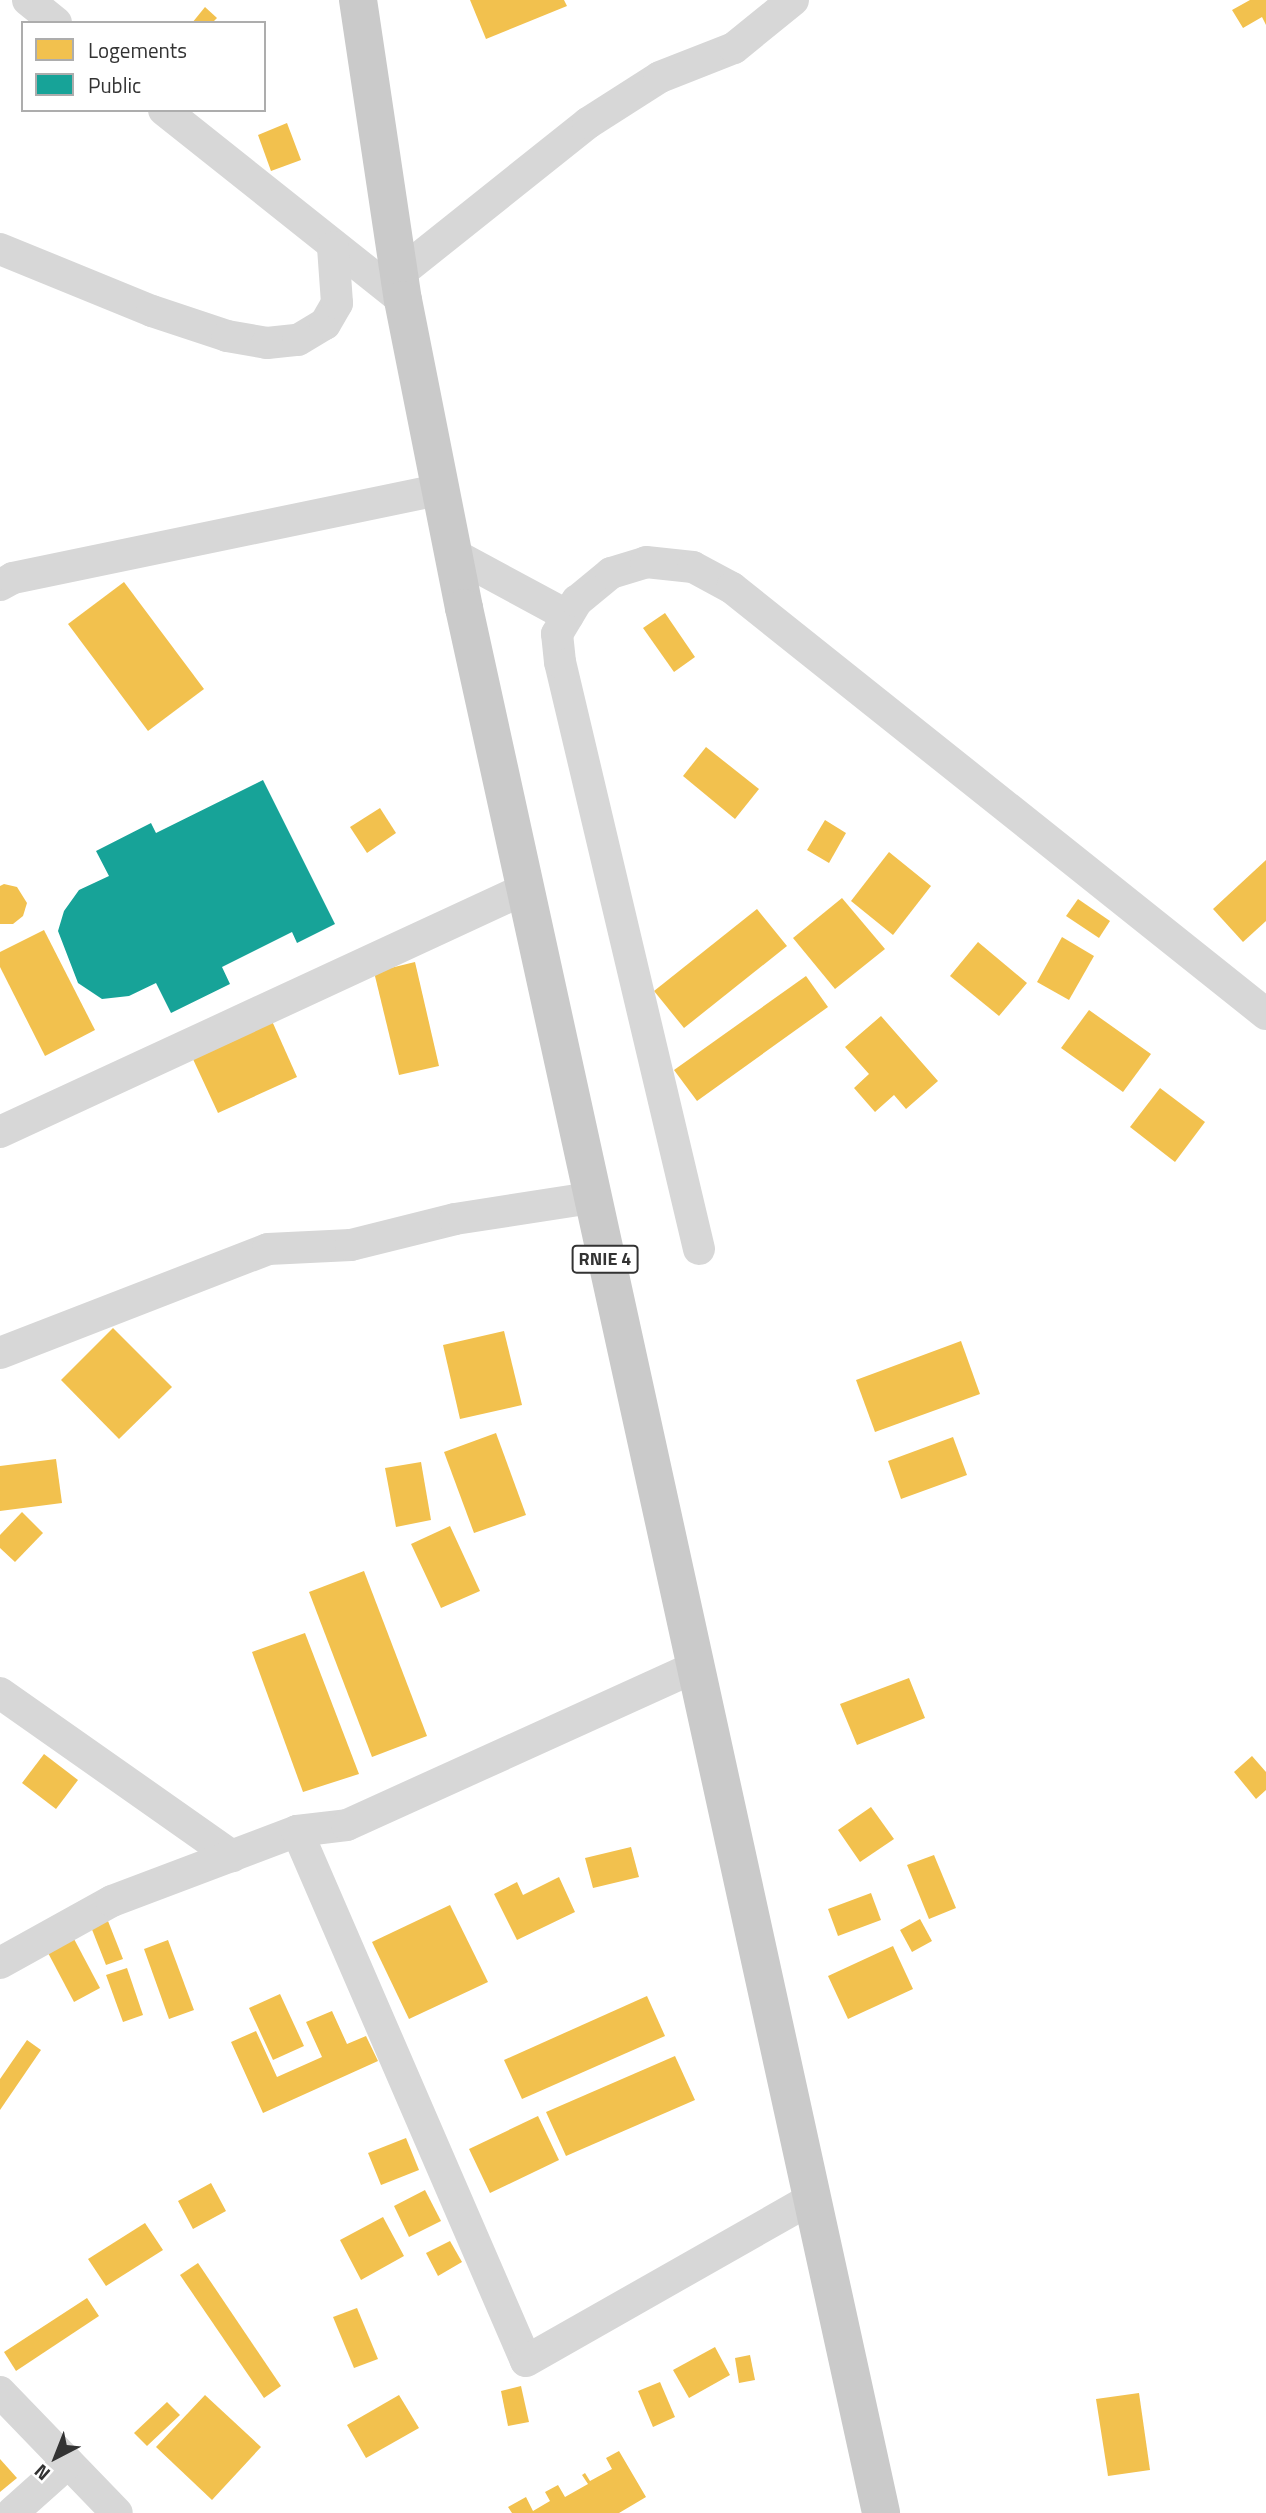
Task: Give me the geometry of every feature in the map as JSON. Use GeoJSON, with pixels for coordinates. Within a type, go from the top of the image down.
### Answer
{"type":"FeatureCollection","features":[{"type":"Feature","properties":{"kind":"main road","name":"RNIE 4"},"geometry":{"type":"LineString","coordinates":[[358,0],[402,287],[441,489],[591,1198],[881,2513]]}},
{"type":"Feature","properties":{"kind":"street"},"geometry":{"type":"LineString","coordinates":[[28,0],[54,21]]}},
{"type":"Feature","properties":{"kind":"street"},"geometry":{"type":"LineString","coordinates":[[166,112],[333,247],[402,287],[588,124],[660,77],[734,48],[793,0]]}},
{"type":"Feature","properties":{"kind":"street"},"geometry":{"type":"LineString","coordinates":[[0,249],[152,311],[227,336],[267,344],[298,340],[325,324],[337,303],[333,247]]}},
{"type":"Feature","properties":{"kind":"street"},"geometry":{"type":"LineString","coordinates":[[0,585],[13,578],[441,489]]}},
{"type":"Feature","properties":{"kind":"street"},"geometry":{"type":"LineString","coordinates":[[457,556],[568,616]]}},
{"type":"Feature","properties":{"kind":"street"},"geometry":{"type":"LineString","coordinates":[[699,1249],[560,662],[557,634],[577,601],[611,573],[646,562],[693,567],[732,588],[1266,1014]]}},
{"type":"Feature","properties":{"kind":"street"},"geometry":{"type":"LineString","coordinates":[[0,1132],[525,889]]}},
{"type":"Feature","properties":{"kind":"street"},"geometry":{"type":"LineString","coordinates":[[0,1353],[268,1249],[351,1245],[455,1219],[591,1198]]}},
{"type":"Feature","properties":{"kind":"street"},"geometry":{"type":"LineString","coordinates":[[0,1963],[112,1901],[297,1831],[347,1825],[695,1667]]}},
{"type":"Feature","properties":{"kind":"street"},"geometry":{"type":"LineString","coordinates":[[0,1693],[232,1856]]}},
{"type":"Feature","properties":{"kind":"street"},"geometry":{"type":"LineString","coordinates":[[297,1831],[526,2361],[813,2198]]}},
{"type":"Feature","properties":{"kind":"street"},"geometry":{"type":"LineString","coordinates":[[0,2392],[117,2513]]}},
{"type":"Feature","properties":{"kind":"street"},"geometry":{"type":"LineString","coordinates":[[12,2513],[68,2463]]}},
{"type":"Feature","properties":{"kind":"building: Logements"},"geometry":{"type":"Polygon","coordinates":[[[470,0],[564,0],[567,6],[486,39],[470,0]]]}},
{"type":"Feature","properties":{"kind":"building: Logements"},"geometry":{"type":"Polygon","coordinates":[[[1250,0],[1266,0],[1266,25],[1262,17],[1243,28],[1232,10],[1250,0]]]}},
{"type":"Feature","properties":{"kind":"building: Logements"},"geometry":{"type":"Polygon","coordinates":[[[205,7],[217,18],[214,21],[194,21],[205,7]]]}},
{"type":"Feature","properties":{"kind":"building: Logements"},"geometry":{"type":"Polygon","coordinates":[[[287,123],[301,160],[271,171],[258,135],[287,123]]]}},
{"type":"Feature","properties":{"kind":"building: Logements"},"geometry":{"type":"Polygon","coordinates":[[[124,582],[204,689],[148,731],[68,624],[124,582]]]}},
{"type":"Feature","properties":{"kind":"building: Logements"},"geometry":{"type":"Polygon","coordinates":[[[665,613],[695,657],[674,672],[643,628],[665,613]]]}},
{"type":"Feature","properties":{"kind":"building: Logements"},"geometry":{"type":"Polygon","coordinates":[[[706,747],[759,789],[735,819],[683,776],[706,747]]]}},
{"type":"Feature","properties":{"kind":"building: Logements"},"geometry":{"type":"Polygon","coordinates":[[[380,808],[396,833],[367,853],[350,827],[380,808]]]}},
{"type":"Feature","properties":{"kind":"building: Logements"},"geometry":{"type":"Polygon","coordinates":[[[825,820],[846,833],[829,863],[807,850],[825,820]]]}},
{"type":"Feature","properties":{"kind":"building: Logements"},"geometry":{"type":"Polygon","coordinates":[[[889,852],[931,886],[893,935],[851,901],[889,852]]]}},
{"type":"Feature","properties":{"kind":"building: Logements"},"geometry":{"type":"Polygon","coordinates":[[[1266,860],[1266,921],[1243,942],[1213,909],[1266,860]]]}},
{"type":"Feature","properties":{"kind":"building: Logements"},"geometry":{"type":"Polygon","coordinates":[[[4,884],[17,887],[27,903],[23,916],[13,924],[0,924],[0,886],[4,884]]]}},
{"type":"Feature","properties":{"kind":"building: Logements"},"geometry":{"type":"Polygon","coordinates":[[[842,898],[885,949],[835,989],[793,938],[842,898]]]}},
{"type":"Feature","properties":{"kind":"building: Logements"},"geometry":{"type":"Polygon","coordinates":[[[1078,899],[1110,921],[1099,938],[1066,916],[1078,899]]]}},
{"type":"Feature","properties":{"kind":"building: Logements"},"geometry":{"type":"Polygon","coordinates":[[[757,909],[787,946],[684,1028],[654,991],[757,909]]]}},
{"type":"Feature","properties":{"kind":"building: Logements"},"geometry":{"type":"Polygon","coordinates":[[[44,930],[95,1030],[45,1056],[0,967],[0,952],[44,930]]]}},
{"type":"Feature","properties":{"kind":"building: Logements"},"geometry":{"type":"Polygon","coordinates":[[[1062,937],[1094,956],[1069,1000],[1037,982],[1062,937]]]}},
{"type":"Feature","properties":{"kind":"building: Logements"},"geometry":{"type":"Polygon","coordinates":[[[978,942],[1027,983],[999,1016],[950,976],[978,942]]]}},
{"type":"Feature","properties":{"kind":"building: Logements"},"geometry":{"type":"Polygon","coordinates":[[[415,962],[439,1066],[399,1075],[374,972],[415,962]]]}},
{"type":"Feature","properties":{"kind":"building: Logements"},"geometry":{"type":"Polygon","coordinates":[[[806,976],[828,1007],[697,1101],[674,1070],[806,976]]]}},
{"type":"Feature","properties":{"kind":"building: Logements"},"geometry":{"type":"Polygon","coordinates":[[[1089,1010],[1151,1054],[1123,1092],[1061,1048],[1089,1010]]]}},
{"type":"Feature","properties":{"kind":"building: Logements"},"geometry":{"type":"Polygon","coordinates":[[[881,1016],[938,1081],[906,1109],[894,1095],[875,1112],[854,1088],[869,1074],[845,1047],[881,1016]]]}},
{"type":"Feature","properties":{"kind":"building: Logements"},"geometry":{"type":"Polygon","coordinates":[[[272,1021],[297,1077],[218,1113],[192,1057],[272,1021]]]}},
{"type":"Feature","properties":{"kind":"building: Logements"},"geometry":{"type":"Polygon","coordinates":[[[1160,1088],[1205,1122],[1175,1162],[1130,1127],[1160,1088]]]}},
{"type":"Feature","properties":{"kind":"building: Logements"},"geometry":{"type":"Polygon","coordinates":[[[113,1328],[172,1387],[119,1439],[61,1380],[113,1328]]]}},
{"type":"Feature","properties":{"kind":"building: Logements"},"geometry":{"type":"Polygon","coordinates":[[[504,1331],[522,1405],[460,1419],[443,1345],[504,1331]]]}},
{"type":"Feature","properties":{"kind":"building: Logements"},"geometry":{"type":"Polygon","coordinates":[[[961,1341],[980,1394],[875,1432],[856,1380],[961,1341]]]}},
{"type":"Feature","properties":{"kind":"building: Logements"},"geometry":{"type":"Polygon","coordinates":[[[496,1433],[526,1515],[474,1533],[444,1452],[496,1433]]]}},
{"type":"Feature","properties":{"kind":"building: Logements"},"geometry":{"type":"Polygon","coordinates":[[[953,1437],[967,1475],[901,1499],[888,1461],[953,1437]]]}},
{"type":"Feature","properties":{"kind":"building: Logements"},"geometry":{"type":"Polygon","coordinates":[[[56,1459],[62,1503],[0,1511],[0,1466],[56,1459]]]}},
{"type":"Feature","properties":{"kind":"building: Logements"},"geometry":{"type":"Polygon","coordinates":[[[421,1462],[431,1520],[396,1527],[385,1468],[421,1462]]]}},
{"type":"Feature","properties":{"kind":"building: Logements"},"geometry":{"type":"Polygon","coordinates":[[[22,1512],[43,1533],[15,1562],[0,1548],[0,1535],[22,1512]]]}},
{"type":"Feature","properties":{"kind":"building: Logements"},"geometry":{"type":"Polygon","coordinates":[[[450,1526],[480,1591],[441,1608],[411,1544],[450,1526]]]}},
{"type":"Feature","properties":{"kind":"building: Logements"},"geometry":{"type":"Polygon","coordinates":[[[364,1571],[427,1736],[372,1757],[309,1592],[364,1571]]]}},
{"type":"Feature","properties":{"kind":"building: Logements"},"geometry":{"type":"Polygon","coordinates":[[[305,1633],[359,1774],[303,1792],[252,1652],[305,1633]]]}},
{"type":"Feature","properties":{"kind":"building: Logements"},"geometry":{"type":"Polygon","coordinates":[[[909,1678],[925,1718],[857,1745],[840,1704],[909,1678]]]}},
{"type":"Feature","properties":{"kind":"building: Logements"},"geometry":{"type":"Polygon","coordinates":[[[44,1754],[78,1780],[56,1809],[22,1783],[44,1754]]]}},
{"type":"Feature","properties":{"kind":"building: Logements"},"geometry":{"type":"Polygon","coordinates":[[[1252,1756],[1266,1772],[1266,1790],[1256,1799],[1234,1772],[1252,1756]]]}},
{"type":"Feature","properties":{"kind":"building: Logements"},"geometry":{"type":"Polygon","coordinates":[[[871,1807],[894,1839],[860,1862],[838,1830],[871,1807]]]}},
{"type":"Feature","properties":{"kind":"building: Logements"},"geometry":{"type":"Polygon","coordinates":[[[631,1847],[639,1877],[593,1888],[585,1858],[631,1847]]]}},
{"type":"Feature","properties":{"kind":"building: Logements"},"geometry":{"type":"Polygon","coordinates":[[[934,1855],[956,1908],[929,1919],[907,1865],[934,1855]]]}},
{"type":"Feature","properties":{"kind":"building: Logements"},"geometry":{"type":"Polygon","coordinates":[[[559,1877],[575,1912],[517,1940],[494,1894],[517,1882],[523,1895],[559,1877]]]}},
{"type":"Feature","properties":{"kind":"building: Logements"},"geometry":{"type":"Polygon","coordinates":[[[871,1893],[881,1920],[838,1936],[828,1909],[871,1893]]]}},
{"type":"Feature","properties":{"kind":"building: Logements"},"geometry":{"type":"Polygon","coordinates":[[[450,1905],[488,1982],[409,2019],[372,1942],[450,1905]]]}},
{"type":"Feature","properties":{"kind":"building: Logements"},"geometry":{"type":"Polygon","coordinates":[[[920,1919],[932,1941],[912,1952],[900,1930],[920,1919]]]}},
{"type":"Feature","properties":{"kind":"building: Logements"},"geometry":{"type":"Polygon","coordinates":[[[108,1921],[123,1959],[106,1965],[91,1927],[108,1921]]]}},
{"type":"Feature","properties":{"kind":"building: Logements"},"geometry":{"type":"Polygon","coordinates":[[[73,1937],[100,1988],[74,2002],[47,1951],[73,1937]]]}},
{"type":"Feature","properties":{"kind":"building: Logements"},"geometry":{"type":"Polygon","coordinates":[[[168,1940],[194,2010],[169,2019],[144,1949],[168,1940]]]}},
{"type":"Feature","properties":{"kind":"building: Logements"},"geometry":{"type":"Polygon","coordinates":[[[893,1946],[913,1989],[848,2019],[828,1976],[893,1946]]]}},
{"type":"Feature","properties":{"kind":"building: Logements"},"geometry":{"type":"Polygon","coordinates":[[[127,1968],[143,2015],[123,2022],[106,1975],[127,1968]]]}},
{"type":"Feature","properties":{"kind":"building: Logements"},"geometry":{"type":"Polygon","coordinates":[[[280,1994],[304,2046],[273,2060],[249,2008],[280,1994]]]}},
{"type":"Feature","properties":{"kind":"building: Logements"},"geometry":{"type":"Polygon","coordinates":[[[647,1996],[665,2036],[522,2099],[504,2060],[647,1996]]]}},
{"type":"Feature","properties":{"kind":"building: Logements"},"geometry":{"type":"Polygon","coordinates":[[[332,2011],[347,2044],[366,2036],[378,2061],[263,2113],[231,2042],[256,2031],[277,2077],[322,2057],[306,2022],[332,2011]]]}},
{"type":"Feature","properties":{"kind":"building: Logements"},"geometry":{"type":"Polygon","coordinates":[[[27,2040],[41,2050],[0,2110],[0,2079],[27,2040]]]}},
{"type":"Feature","properties":{"kind":"building: Logements"},"geometry":{"type":"Polygon","coordinates":[[[675,2056],[695,2100],[566,2156],[546,2112],[675,2056]]]}},
{"type":"Feature","properties":{"kind":"building: Logements"},"geometry":{"type":"Polygon","coordinates":[[[538,2116],[559,2160],[490,2193],[469,2149],[538,2116]]]}},
{"type":"Feature","properties":{"kind":"building: Logements"},"geometry":{"type":"Polygon","coordinates":[[[406,2138],[419,2170],[381,2185],[368,2153],[406,2138]]]}},
{"type":"Feature","properties":{"kind":"building: Logements"},"geometry":{"type":"Polygon","coordinates":[[[211,2183],[226,2211],[193,2229],[178,2201],[211,2183]]]}},
{"type":"Feature","properties":{"kind":"building: Logements"},"geometry":{"type":"Polygon","coordinates":[[[425,2190],[441,2221],[409,2237],[394,2206],[425,2190]]]}},
{"type":"Feature","properties":{"kind":"building: Logements"},"geometry":{"type":"Polygon","coordinates":[[[383,2217],[404,2256],[361,2280],[340,2240],[383,2217]]]}},
{"type":"Feature","properties":{"kind":"building: Logements"},"geometry":{"type":"Polygon","coordinates":[[[145,2223],[163,2250],[106,2286],[88,2259],[145,2223]]]}},
{"type":"Feature","properties":{"kind":"building: Logements"},"geometry":{"type":"Polygon","coordinates":[[[450,2241],[462,2262],[438,2276],[426,2253],[450,2241]]]}},
{"type":"Feature","properties":{"kind":"building: Logements"},"geometry":{"type":"Polygon","coordinates":[[[198,2263],[281,2386],[264,2398],[180,2275],[198,2263]]]}},
{"type":"Feature","properties":{"kind":"building: Logements"},"geometry":{"type":"Polygon","coordinates":[[[87,2298],[99,2316],[16,2371],[4,2352],[87,2298]]]}},
{"type":"Feature","properties":{"kind":"building: Logements"},"geometry":{"type":"Polygon","coordinates":[[[357,2308],[378,2359],[354,2368],[333,2317],[357,2308]]]}},
{"type":"Feature","properties":{"kind":"building: Logements"},"geometry":{"type":"Polygon","coordinates":[[[715,2347],[730,2375],[689,2398],[673,2370],[715,2347]]]}},
{"type":"Feature","properties":{"kind":"building: Logements"},"geometry":{"type":"Polygon","coordinates":[[[750,2355],[755,2380],[739,2383],[735,2358],[750,2355]]]}},
{"type":"Feature","properties":{"kind":"building: Logements"},"geometry":{"type":"Polygon","coordinates":[[[660,2382],[675,2417],[653,2427],[638,2391],[660,2382]]]}},
{"type":"Feature","properties":{"kind":"building: Logements"},"geometry":{"type":"Polygon","coordinates":[[[521,2386],[529,2422],[508,2426],[501,2391],[521,2386]]]}},
{"type":"Feature","properties":{"kind":"building: Logements"},"geometry":{"type":"Polygon","coordinates":[[[1139,2393],[1150,2470],[1108,2476],[1096,2399],[1139,2393]]]}},
{"type":"Feature","properties":{"kind":"building: Logements"},"geometry":{"type":"Polygon","coordinates":[[[205,2395],[261,2447],[212,2500],[156,2447],[205,2395]]]}},
{"type":"Feature","properties":{"kind":"building: Logements"},"geometry":{"type":"Polygon","coordinates":[[[399,2395],[419,2428],[366,2458],[347,2425],[399,2395]]]}},
{"type":"Feature","properties":{"kind":"building: Logements"},"geometry":{"type":"Polygon","coordinates":[[[167,2402],[180,2415],[147,2446],[134,2433],[167,2402]]]}},
{"type":"Feature","properties":{"kind":"building: Logements"},"geometry":{"type":"Polygon","coordinates":[[[619,2451],[646,2497],[619,2513],[512,2513],[508,2507],[526,2497],[533,2511],[550,2501],[545,2492],[558,2485],[565,2497],[588,2484],[582,2475],[585,2473],[590,2481],[612,2469],[606,2458],[619,2451]]]}},
{"type":"Feature","properties":{"kind":"building: Logements"},"geometry":{"type":"Polygon","coordinates":[[[0,2459],[17,2478],[0,2492],[0,2459]]]}},
{"type":"Feature","properties":{"kind":"building: Public"},"geometry":{"type":"Polygon","coordinates":[[[263,780],[335,924],[297,943],[292,932],[222,967],[230,984],[171,1013],[156,983],[129,996],[102,999],[78,983],[58,931],[64,911],[79,890],[109,876],[96,851],[151,823],[156,833],[263,780]]]}}]}
